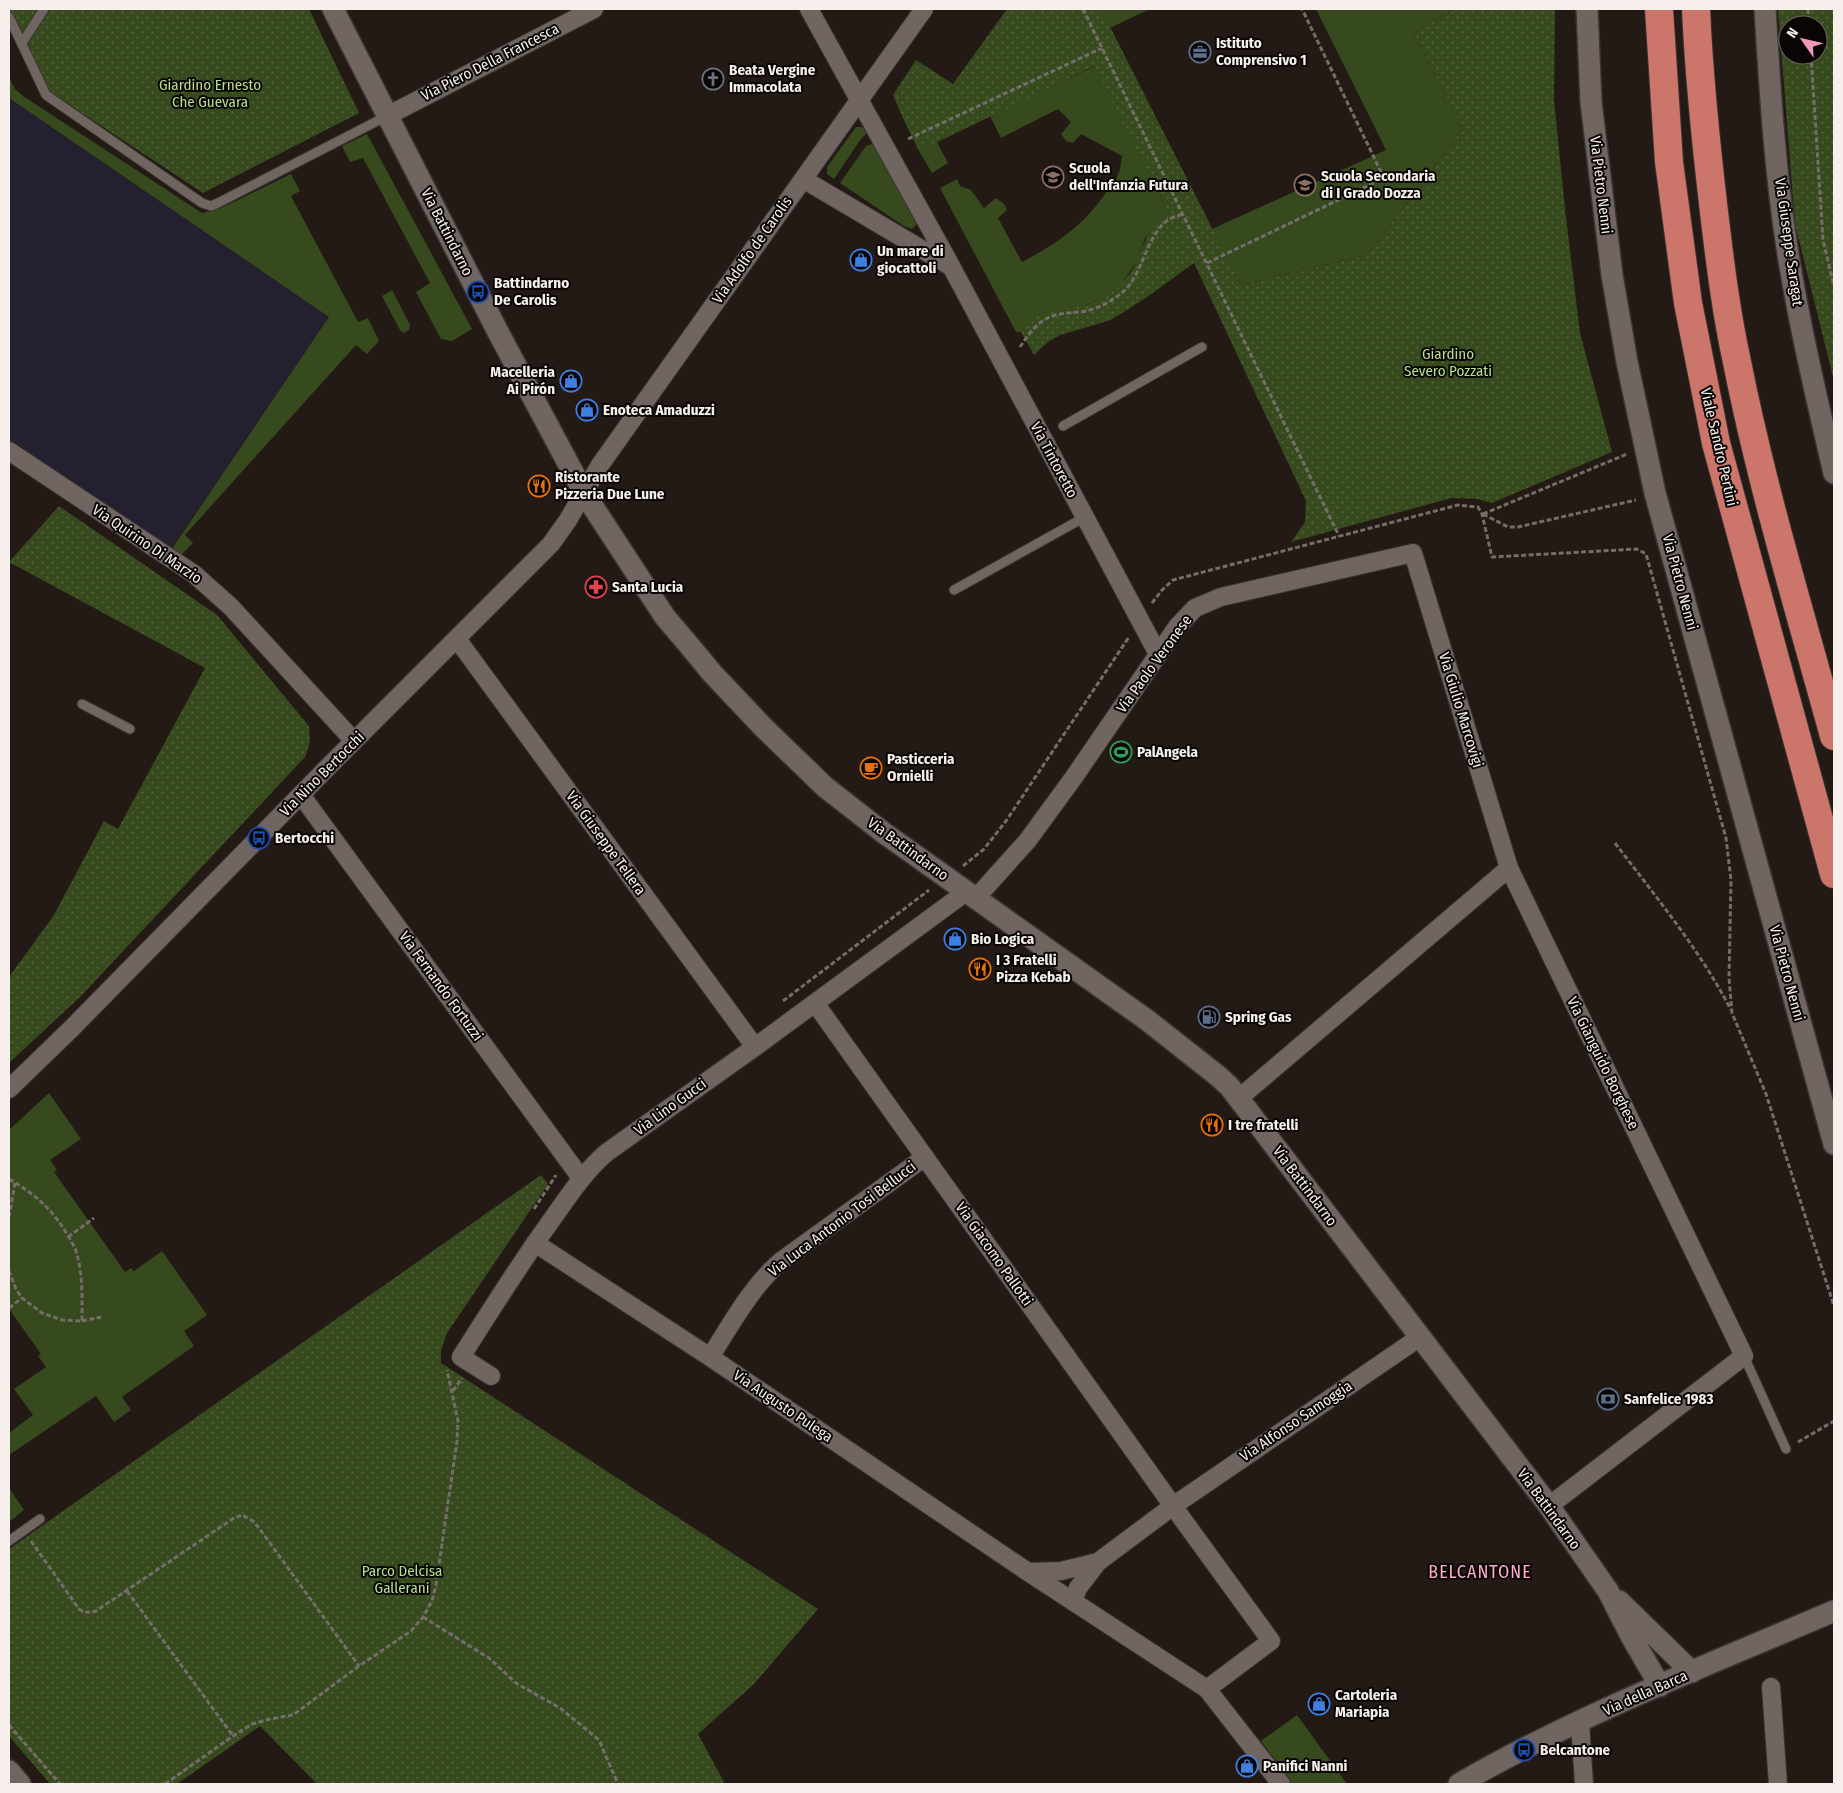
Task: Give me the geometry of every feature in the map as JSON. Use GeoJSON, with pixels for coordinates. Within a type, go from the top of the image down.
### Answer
{"type":"FeatureCollection","features":[{"type":"Feature","properties":{"kind":"highway","name":"Viale Sandro Pertini"},"geometry":{"type":"LineString","coordinates":[[1659,9],[1669,162],[1690,312],[1716,443],[1834,874]]}},
{"type":"Feature","properties":{"kind":"highway"},"geometry":{"type":"LineString","coordinates":[[1696,9],[1700,89],[1724,294],[1737,362],[1767,491],[1834,736]]}},
{"type":"Feature","properties":{"kind":"street","name":"Via Battindarno"},"geometry":{"type":"LineString","coordinates":[[333,9],[498,332],[584,493],[665,617],[712,673],[826,787],[884,833],[1147,1020],[1218,1076],[1238,1099],[1549,1506],[1608,1591],[1660,1686]]}},
{"type":"Feature","properties":{"kind":"street","name":"Via Tintoretto"},"geometry":{"type":"LineString","coordinates":[[809,9],[951,266],[1158,654]]}},
{"type":"Feature","properties":{"kind":"street","name":"Via Adolfo de Carolis"},"geometry":{"type":"LineString","coordinates":[[584,493],[600,465],[924,9]]}},
{"type":"Feature","properties":{"kind":"street","name":"Via Pietro Nenni"},"geometry":{"type":"LineString","coordinates":[[1587,9],[1591,102],[1612,275],[1627,362],[1649,466],[1834,1144]]}},
{"type":"Feature","properties":{"kind":"street","name":"Via Giuseppe Saragat"},"geometry":{"type":"LineString","coordinates":[[1765,9],[1772,122],[1788,253],[1810,375],[1834,473]]}},
{"type":"Feature","properties":{"kind":"street","name":"Via Piero Della Francesca"},"geometry":{"type":"LineString","coordinates":[[387,116],[585,11]]}},
{"type":"Feature","properties":{"kind":"street"},"geometry":{"type":"LineString","coordinates":[[803,179],[951,266]]}},
{"type":"Feature","properties":{"kind":"street","name":"Via Quirino Di Marzio"},"geometry":{"type":"LineString","coordinates":[[9,451],[194,574],[231,607],[354,741]]}},
{"type":"Feature","properties":{"kind":"street","name":"Via Nino Bertocchi"},"geometry":{"type":"LineString","coordinates":[[9,1089],[72,1028],[300,795],[550,544],[568,520],[584,493]]}},
{"type":"Feature","properties":{"kind":"street","name":"Via Paolo Veronese"},"geometry":{"type":"LineString","coordinates":[[971,895],[1028,840],[1074,777],[1158,654],[1186,616],[1196,608],[1221,596],[1413,553]]}},
{"type":"Feature","properties":{"kind":"street","name":"Via Giulio Marcovigi"},"geometry":{"type":"LineString","coordinates":[[1413,553],[1509,868]]}},
{"type":"Feature","properties":{"kind":"street","name":"Via Giuseppe Tellera"},"geometry":{"type":"LineString","coordinates":[[457,639],[755,1047]]}},
{"type":"Feature","properties":{"kind":"street","name":"Via Fernando Fortuzzi"},"geometry":{"type":"LineString","coordinates":[[300,795],[581,1178]]}},
{"type":"Feature","properties":{"kind":"street"},"geometry":{"type":"LineString","coordinates":[[1238,1099],[1509,868]]}},
{"type":"Feature","properties":{"kind":"street","name":"Via Gianguido Borghese"},"geometry":{"type":"LineString","coordinates":[[1509,868],[1744,1356]]}},
{"type":"Feature","properties":{"kind":"street","name":"Via Lino Gucci"},"geometry":{"type":"LineString","coordinates":[[491,1376],[460,1358],[535,1243],[581,1178],[606,1153],[815,1003],[971,895]]}},
{"type":"Feature","properties":{"kind":"street","name":"Via Giacomo Pallotti"},"geometry":{"type":"LineString","coordinates":[[815,1003],[1271,1641],[1207,1689]]}},
{"type":"Feature","properties":{"kind":"street","name":"Via Luca Antonio Tosi Bellucci"},"geometry":{"type":"LineString","coordinates":[[710,1357],[757,1285],[781,1261],[925,1157]]}},
{"type":"Feature","properties":{"kind":"street","name":"Via Augusto Pulega"},"geometry":{"type":"LineString","coordinates":[[535,1243],[710,1357],[1028,1572],[1207,1689],[1281,1784]]}},
{"type":"Feature","properties":{"kind":"street","name":"Via Alfonso Samoggia"},"geometry":{"type":"LineString","coordinates":[[1098,1562],[1173,1506],[1420,1336]]}},
{"type":"Feature","properties":{"kind":"street"},"geometry":{"type":"LineString","coordinates":[[1549,1506],[1744,1356]]}},
{"type":"Feature","properties":{"kind":"street"},"geometry":{"type":"LineString","coordinates":[[1028,1572],[1061,1571],[1098,1562]]}},
{"type":"Feature","properties":{"kind":"street"},"geometry":{"type":"LineString","coordinates":[[1073,1601],[1078,1588],[1098,1562]]}},
{"type":"Feature","properties":{"kind":"street","name":"Via Battindarno"},"geometry":{"type":"LineString","coordinates":[[1608,1591],[1659,1638],[1692,1672]]}},
{"type":"Feature","properties":{"kind":"street","name":"Via della Barca"},"geometry":{"type":"LineString","coordinates":[[1459,1784],[1580,1722],[1834,1611]]}},
{"type":"Feature","properties":{"kind":"street"},"geometry":{"type":"LineString","coordinates":[[1771,1686],[1778,1784]]}},
{"type":"Feature","properties":{"kind":"street"},"geometry":{"type":"LineString","coordinates":[[1580,1722],[1584,1784]]}},
{"type":"Feature","properties":{"kind":"street"},"geometry":{"type":"LineString","coordinates":[[9,1770],[20,1784]]}},
{"type":"Feature","properties":{"kind":"lane"},"geometry":{"type":"LineString","coordinates":[[22,43],[44,9]]}},
{"type":"Feature","properties":{"kind":"lane"},"geometry":{"type":"LineString","coordinates":[[9,17],[46,94],[202,203],[211,206],[387,116]]}},
{"type":"Feature","properties":{"kind":"lane"},"geometry":{"type":"LineString","coordinates":[[1063,426],[1202,347]]}},
{"type":"Feature","properties":{"kind":"lane"},"geometry":{"type":"LineString","coordinates":[[954,590],[1085,517]]}},
{"type":"Feature","properties":{"kind":"lane"},"geometry":{"type":"LineString","coordinates":[[82,704],[130,729]]}},
{"type":"Feature","properties":{"kind":"lane"},"geometry":{"type":"LineString","coordinates":[[1744,1356],[1786,1449]]}},
{"type":"Feature","properties":{"kind":"lane"},"geometry":{"type":"LineString","coordinates":[[9,1541],[40,1519]]}},
{"type":"Feature","properties":{"kind":"path"},"geometry":{"type":"LineString","coordinates":[[1083,9],[1184,214],[1338,536]]}},
{"type":"Feature","properties":{"kind":"path"},"geometry":{"type":"LineString","coordinates":[[1207,263],[1384,178],[1302,9]]}},
{"type":"Feature","properties":{"kind":"path"},"geometry":{"type":"LineString","coordinates":[[908,138],[1102,48]]}},
{"type":"Feature","properties":{"kind":"path"},"geometry":{"type":"LineString","coordinates":[[1812,65],[1823,240],[1834,286]]}},
{"type":"Feature","properties":{"kind":"path"},"geometry":{"type":"LineString","coordinates":[[1020,347],[1035,327],[1046,318],[1061,313],[1082,312],[1106,304],[1113,299],[1126,288],[1142,263],[1151,241],[1163,224],[1184,214]]}},
{"type":"Feature","properties":{"kind":"path"},"geometry":{"type":"LineString","coordinates":[[1482,514],[1629,454]]}},
{"type":"Feature","properties":{"kind":"path"},"geometry":{"type":"LineString","coordinates":[[1482,514],[1508,527],[1518,527],[1638,500]]}},
{"type":"Feature","properties":{"kind":"path"},"geometry":{"type":"LineString","coordinates":[[1162,590],[1173,580],[1458,505],[1478,507],[1482,514],[1492,557],[1637,549],[1646,554],[1726,838],[1731,880],[1729,978],[1732,1013]]}},
{"type":"Feature","properties":{"kind":"path"},"geometry":{"type":"LineString","coordinates":[[957,871],[984,849],[1006,821],[1126,641]]}},
{"type":"Feature","properties":{"kind":"path"},"geometry":{"type":"LineString","coordinates":[[1614,843],[1683,933],[1716,981],[1732,1013],[1766,1094],[1834,1306]]}},
{"type":"Feature","properties":{"kind":"path"},"geometry":{"type":"LineString","coordinates":[[778,1004],[930,889]]}},
{"type":"Feature","properties":{"kind":"path"},"geometry":{"type":"LineString","coordinates":[[533,1211],[559,1171]]}},
{"type":"Feature","properties":{"kind":"path"},"geometry":{"type":"LineString","coordinates":[[9,1179],[29,1191],[54,1213],[77,1254],[82,1299],[82,1321]]}},
{"type":"Feature","properties":{"kind":"path"},"geometry":{"type":"LineString","coordinates":[[9,1217],[15,1183]]}},
{"type":"Feature","properties":{"kind":"path"},"geometry":{"type":"LineString","coordinates":[[68,1237],[94,1218]]}},
{"type":"Feature","properties":{"kind":"path"},"geometry":{"type":"LineString","coordinates":[[9,1271],[16,1289],[22,1298],[42,1313],[62,1320],[82,1321],[101,1317]]}},
{"type":"Feature","properties":{"kind":"path"},"geometry":{"type":"LineString","coordinates":[[9,1308],[22,1298]]}},
{"type":"Feature","properties":{"kind":"path"},"geometry":{"type":"LineString","coordinates":[[165,1784],[252,1724],[293,1715],[359,1666],[411,1632],[423,1616],[432,1601],[436,1585],[458,1441],[458,1421],[446,1365]]}},
{"type":"Feature","properties":{"kind":"path"},"geometry":{"type":"LineString","coordinates":[[1786,1449],[1834,1421]]}},
{"type":"Feature","properties":{"kind":"path"},"geometry":{"type":"LineString","coordinates":[[24,1530],[83,1612],[96,1611],[234,1518],[242,1515],[253,1521],[259,1528],[359,1666]]}},
{"type":"Feature","properties":{"kind":"path"},"geometry":{"type":"LineString","coordinates":[[127,1591],[233,1736]]}},
{"type":"Feature","properties":{"kind":"path"},"geometry":{"type":"LineString","coordinates":[[423,1616],[489,1658],[516,1682],[560,1708],[599,1740],[618,1784]]}},
{"type":"Feature","properties":{"kind":"path"},"geometry":{"type":"LineString","coordinates":[[9,1725],[60,1784]]}},
{"type":"Feature","properties":{"kind":"shaded area"},"geometry":{"type":"Polygon","coordinates":[[[9,98],[329,317],[170,550],[9,439],[9,98]]]}},
{"type":"Feature","properties":{"kind":"green space","name":"Giardino Ernesto Che Guevara"},"geometry":{"type":"Polygon","coordinates":[[[9,9],[309,9],[359,113],[203,193],[50,92],[9,9]]]}},
{"type":"Feature","properties":{"kind":"green space","name":"Giardino Severo Pozzati"},"geometry":{"type":"Polygon","coordinates":[[[1007,9],[1101,9],[1241,285],[1367,255],[1463,129],[1414,33],[1455,9],[1555,9],[1554,100],[1580,333],[1612,452],[1492,503],[1477,499],[1451,498],[1291,542],[1305,522],[1306,501],[1194,263],[1111,320],[1060,335],[1048,342],[1034,355],[1021,332],[1035,318],[1045,312],[1090,303],[1106,296],[1120,285],[1134,267],[1152,229],[1159,220],[1169,213],[1094,66],[919,151],[893,95],[916,60],[953,84],[1007,9]]]}},
{"type":"Feature","properties":{"kind":"green space"},"geometry":{"type":"Polygon","coordinates":[[[1101,9],[1150,9],[1110,28],[1101,9]]]}},
{"type":"Feature","properties":{"kind":"green space"},"geometry":{"type":"Polygon","coordinates":[[[1316,9],[1455,9],[1414,33],[1463,129],[1367,255],[1241,285],[1212,229],[1386,150],[1316,9]]]}},
{"type":"Feature","properties":{"kind":"green space"},"geometry":{"type":"Polygon","coordinates":[[[1778,9],[1834,9],[1834,381],[1795,224],[1782,65],[1828,65],[1828,15],[1778,15],[1778,9]]]}},
{"type":"Feature","properties":{"kind":"green space"},"geometry":{"type":"Polygon","coordinates":[[[1095,66],[1169,213],[1145,238],[1138,259],[1122,284],[1103,299],[1082,306],[1043,313],[1021,332],[1016,332],[940,188],[957,179],[960,186],[971,190],[984,208],[996,198],[1004,204],[1007,210],[998,218],[1022,262],[1068,234],[1096,206],[1117,178],[1122,156],[1081,134],[1073,143],[1066,141],[1061,134],[1071,122],[1058,109],[1001,138],[990,116],[1095,66]]]}},
{"type":"Feature","properties":{"kind":"green space"},"geometry":{"type":"Polygon","coordinates":[[[9,77],[15,89],[23,96],[202,213],[221,208],[291,174],[300,191],[291,196],[358,322],[368,318],[379,341],[367,354],[356,345],[185,535],[193,543],[180,556],[171,550],[329,317],[9,98],[9,77]]]}},
{"type":"Feature","properties":{"kind":"green space"},"geometry":{"type":"Polygon","coordinates":[[[856,127],[862,127],[868,132],[861,139],[834,179],[827,174],[827,167],[856,127]]]}},
{"type":"Feature","properties":{"kind":"green space"},"geometry":{"type":"Polygon","coordinates":[[[367,134],[472,329],[452,341],[441,339],[416,292],[430,283],[363,158],[350,162],[342,146],[367,134]]]}},
{"type":"Feature","properties":{"kind":"green space"},"geometry":{"type":"Polygon","coordinates":[[[937,142],[948,163],[932,173],[919,151],[937,142]]]}},
{"type":"Feature","properties":{"kind":"green space"},"geometry":{"type":"Polygon","coordinates":[[[875,143],[916,216],[917,224],[912,229],[904,226],[840,183],[866,146],[875,143]]]}},
{"type":"Feature","properties":{"kind":"green space"},"geometry":{"type":"Polygon","coordinates":[[[392,290],[410,325],[409,330],[404,333],[400,330],[382,296],[392,290]]]}},
{"type":"Feature","properties":{"kind":"green space"},"geometry":{"type":"Polygon","coordinates":[[[59,506],[217,615],[309,726],[310,742],[305,757],[80,997],[9,1063],[9,977],[54,915],[104,821],[118,829],[205,668],[9,562],[59,506]]]}},
{"type":"Feature","properties":{"kind":"green space"},"geometry":{"type":"Polygon","coordinates":[[[49,1093],[81,1139],[50,1160],[57,1170],[54,1172],[125,1272],[131,1268],[134,1271],[162,1251],[207,1315],[184,1331],[194,1346],[122,1397],[131,1410],[114,1422],[96,1396],[9,1455],[9,1433],[33,1415],[14,1389],[46,1367],[38,1356],[41,1354],[9,1309],[9,1130],[49,1093]]]}},
{"type":"Feature","properties":{"kind":"green space","name":"Parco Delcisa Gallerani"},"geometry":{"type":"Polygon","coordinates":[[[541,1175],[548,1184],[447,1333],[441,1350],[441,1363],[818,1609],[754,1684],[698,1734],[724,1782],[720,1784],[317,1784],[260,1726],[177,1784],[50,1784],[9,1736],[9,1549],[541,1175]]]}},
{"type":"Feature","properties":{"kind":"green space"},"geometry":{"type":"Polygon","coordinates":[[[9,1488],[24,1510],[9,1522],[9,1488]]]}},
{"type":"Feature","properties":{"kind":"green space"},"geometry":{"type":"Polygon","coordinates":[[[1297,1715],[1347,1784],[1292,1784],[1261,1741],[1297,1715]]]}},
{"type":"Feature","properties":{"kind":"place","name":"Istituto Comprensivo 1"},"geometry":{"type":"Point","coordinates":[1200,52]}},
{"type":"Feature","properties":{"kind":"place","name":"Beata Vergine Immacolata"},"geometry":{"type":"Point","coordinates":[713,79]}},
{"type":"Feature","properties":{"kind":"place","name":"Scuola dell'Infanzia Futura"},"geometry":{"type":"Point","coordinates":[1053,177]}},
{"type":"Feature","properties":{"kind":"place","name":"Scuola Secondaria di I Grado Dozza"},"geometry":{"type":"Point","coordinates":[1305,185]}},
{"type":"Feature","properties":{"kind":"place","name":"Un mare di giocattoli"},"geometry":{"type":"Point","coordinates":[861,260]}},
{"type":"Feature","properties":{"kind":"place","name":"Battindarno De Carolis"},"geometry":{"type":"Point","coordinates":[478,292]}},
{"type":"Feature","properties":{"kind":"place","name":"Macelleria Ai Pirón"},"geometry":{"type":"Point","coordinates":[571,381]}},
{"type":"Feature","properties":{"kind":"place","name":"Enoteca Amaduzzi"},"geometry":{"type":"Point","coordinates":[587,410]}},
{"type":"Feature","properties":{"kind":"place","name":"Ristorante Pizzeria Due Lune"},"geometry":{"type":"Point","coordinates":[539,486]}},
{"type":"Feature","properties":{"kind":"place","name":"Santa Lucia"},"geometry":{"type":"Point","coordinates":[596,587]}},
{"type":"Feature","properties":{"kind":"place","name":"PalAngela"},"geometry":{"type":"Point","coordinates":[1121,752]}},
{"type":"Feature","properties":{"kind":"place","name":"Pasticceria Ornielli"},"geometry":{"type":"Point","coordinates":[871,768]}},
{"type":"Feature","properties":{"kind":"place","name":"Bertocchi"},"geometry":{"type":"Point","coordinates":[259,838]}},
{"type":"Feature","properties":{"kind":"place","name":"Bio Logica"},"geometry":{"type":"Point","coordinates":[955,939]}},
{"type":"Feature","properties":{"kind":"place","name":"I 3 Fratelli Pizza Kebab"},"geometry":{"type":"Point","coordinates":[980,969]}},
{"type":"Feature","properties":{"kind":"place","name":"Spring Gas"},"geometry":{"type":"Point","coordinates":[1209,1017]}},
{"type":"Feature","properties":{"kind":"place","name":"I tre fratelli"},"geometry":{"type":"Point","coordinates":[1212,1125]}},
{"type":"Feature","properties":{"kind":"place","name":"Sanfelice 1983"},"geometry":{"type":"Point","coordinates":[1608,1399]}},
{"type":"Feature","properties":{"kind":"place","name":"Cartoleria Mariapia"},"geometry":{"type":"Point","coordinates":[1319,1704]}},
{"type":"Feature","properties":{"kind":"place","name":"Belcantone"},"geometry":{"type":"Point","coordinates":[1524,1750]}},
{"type":"Feature","properties":{"kind":"place","name":"Panifici Nanni"},"geometry":{"type":"Point","coordinates":[1247,1766]}},
{"type":"Feature","properties":{"kind":"district","name":"BELCANTONE"},"geometry":{"type":"Point","coordinates":[1480,1572]}}]}
